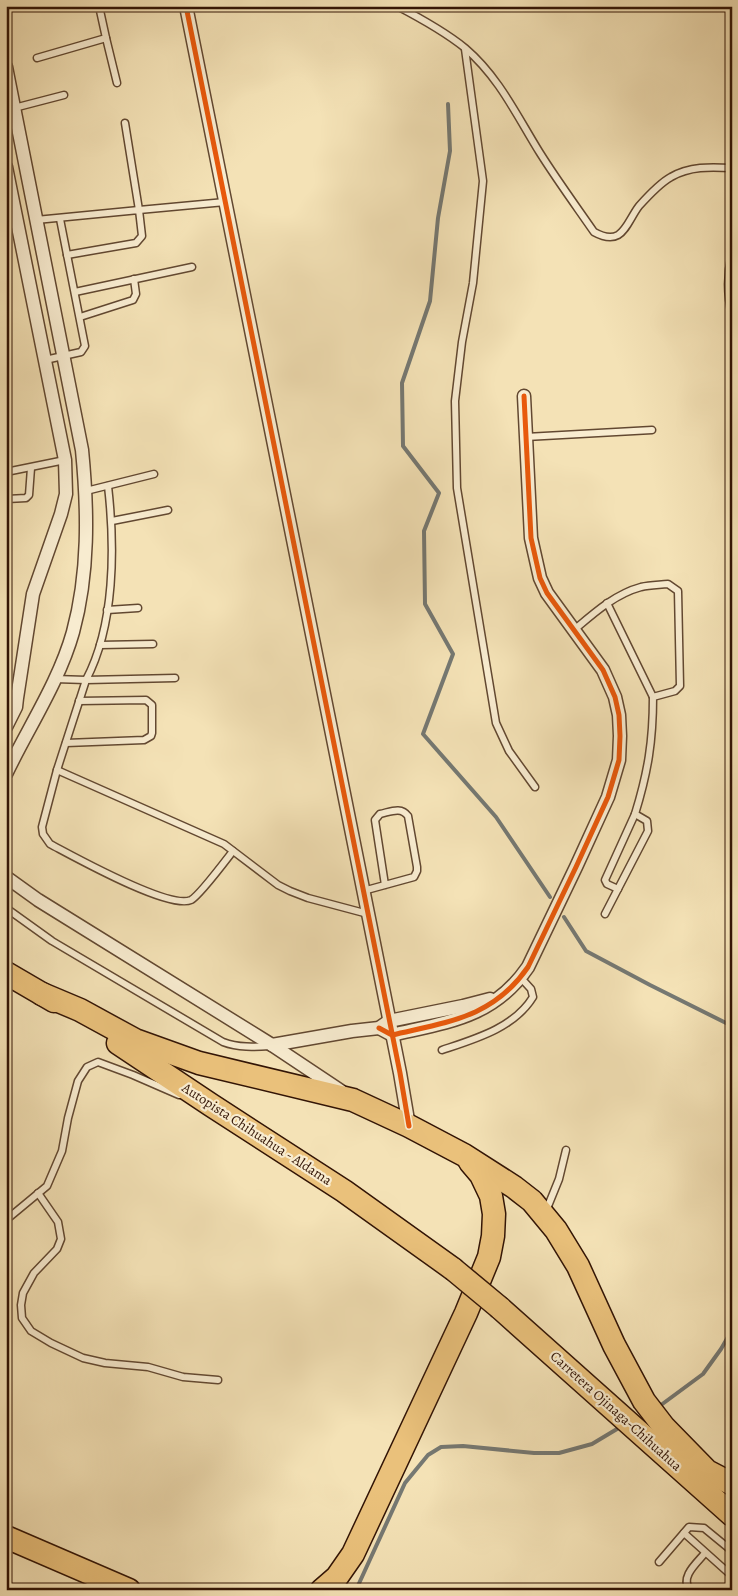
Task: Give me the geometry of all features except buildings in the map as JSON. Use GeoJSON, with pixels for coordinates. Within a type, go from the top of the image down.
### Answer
{"type":"FeatureCollection","features":[{"type":"Feature","properties":{"kind":"highway","name":"Autopista Chihuahua - Aldama"},"geometry":{"type":"LineString","coordinates":[[6,973],[77,1015],[211,1105],[344,1190],[453,1269],[500,1308]]}},
{"type":"Feature","properties":{"kind":"highway"},"geometry":{"type":"LineString","coordinates":[[42,994],[80,1010],[135,1040],[199,1063],[353,1100],[409,1126],[464,1155],[514,1187],[532,1201],[545,1215],[578,1266],[614,1345],[644,1401],[664,1426],[707,1471],[732,1484]]}},
{"type":"Feature","properties":{"kind":"highway"},"geometry":{"type":"LineString","coordinates":[[322,1590],[337,1577],[353,1554],[466,1313],[489,1256],[494,1236],[494,1214],[491,1196],[481,1175],[464,1155]]}},
{"type":"Feature","properties":{"kind":"highway","name":"Carretera Ojinaga-Chihuahua"},"geometry":{"type":"LineString","coordinates":[[500,1308],[732,1515]]}},
{"type":"Feature","properties":{"kind":"highway"},"geometry":{"type":"LineString","coordinates":[[6,1537],[129,1590]]}},
{"type":"Feature","properties":{"kind":"street"},"geometry":{"type":"LineString","coordinates":[[186,6],[368,914],[384,1025],[392,1035],[409,1126]]}},
{"type":"Feature","properties":{"kind":"street"},"geometry":{"type":"LineString","coordinates":[[6,774],[54,679],[72,633],[86,552],[86,491],[82,450],[7,73]]}},
{"type":"Feature","properties":{"kind":"street"},"geometry":{"type":"LineString","coordinates":[[6,167],[65,460],[66,494],[61,514],[33,594],[18,698],[16,707],[6,727]]}},
{"type":"Feature","properties":{"kind":"street"},"geometry":{"type":"LineString","coordinates":[[392,1035],[475,1013],[502,996],[521,978],[528,967],[608,797],[619,760],[619,715],[615,697],[603,670],[547,593],[540,578],[531,538],[524,396]]}},
{"type":"Feature","properties":{"kind":"street"},"geometry":{"type":"LineString","coordinates":[[6,877],[38,900],[272,1046],[353,1100]]}},
{"type":"Feature","properties":{"kind":"street"},"geometry":{"type":"LineString","coordinates":[[272,1046],[384,1025],[502,996]]}},
{"type":"Feature","properties":{"kind":"lane"},"geometry":{"type":"LineString","coordinates":[[99,6],[117,83]]}},
{"type":"Feature","properties":{"kind":"lane"},"geometry":{"type":"LineString","coordinates":[[397,6],[442,31],[486,69],[502,90],[540,152],[594,232],[600,235],[606,237],[615,236],[624,231],[638,207],[669,178],[701,167],[732,168]]}},
{"type":"Feature","properties":{"kind":"lane"},"geometry":{"type":"LineString","coordinates":[[37,58],[106,38]]}},
{"type":"Feature","properties":{"kind":"lane"},"geometry":{"type":"LineString","coordinates":[[465,49],[483,181],[473,283],[462,342],[454,402],[457,488],[496,723],[509,751],[535,787]]}},
{"type":"Feature","properties":{"kind":"lane"},"geometry":{"type":"LineString","coordinates":[[14,108],[64,95]]}},
{"type":"Feature","properties":{"kind":"lane"},"geometry":{"type":"LineString","coordinates":[[67,255],[136,243],[142,236],[125,123]]}},
{"type":"Feature","properties":{"kind":"lane"},"geometry":{"type":"LineString","coordinates":[[36,220],[225,202]]}},
{"type":"Feature","properties":{"kind":"lane"},"geometry":{"type":"LineString","coordinates":[[45,360],[81,352],[85,346],[60,219]]}},
{"type":"Feature","properties":{"kind":"lane"},"geometry":{"type":"LineString","coordinates":[[732,253],[729,265],[732,316]]}},
{"type":"Feature","properties":{"kind":"lane"},"geometry":{"type":"LineString","coordinates":[[74,292],[192,266]]}},
{"type":"Feature","properties":{"kind":"lane"},"geometry":{"type":"LineString","coordinates":[[80,317],[133,300],[136,294],[134,279]]}},
{"type":"Feature","properties":{"kind":"lane"},"geometry":{"type":"LineString","coordinates":[[526,438],[652,430]]}},
{"type":"Feature","properties":{"kind":"lane"},"geometry":{"type":"LineString","coordinates":[[6,472],[65,460]]}},
{"type":"Feature","properties":{"kind":"lane"},"geometry":{"type":"LineString","coordinates":[[7,499],[26,498],[29,496],[31,468]]}},
{"type":"Feature","properties":{"kind":"lane"},"geometry":{"type":"LineString","coordinates":[[86,491],[154,474]]}},
{"type":"Feature","properties":{"kind":"lane"},"geometry":{"type":"LineString","coordinates":[[108,486],[112,521],[112,548],[107,610],[95,664],[86,680],[57,770],[42,828],[46,840],[50,844],[120,881],[179,902],[193,899],[233,851]]}},
{"type":"Feature","properties":{"kind":"lane"},"geometry":{"type":"LineString","coordinates":[[112,521],[168,510]]}},
{"type":"Feature","properties":{"kind":"lane"},"geometry":{"type":"LineString","coordinates":[[574,630],[607,603],[629,591],[641,587],[668,584],[674,586],[678,591],[680,686],[675,692],[653,697]]}},
{"type":"Feature","properties":{"kind":"lane"},"geometry":{"type":"LineString","coordinates":[[607,603],[653,697],[651,752],[646,779],[636,814],[605,880],[607,884],[618,889]]}},
{"type":"Feature","properties":{"kind":"lane"},"geometry":{"type":"LineString","coordinates":[[107,610],[138,608]]}},
{"type":"Feature","properties":{"kind":"lane"},"geometry":{"type":"LineString","coordinates":[[100,645],[153,644]]}},
{"type":"Feature","properties":{"kind":"lane"},"geometry":{"type":"LineString","coordinates":[[54,679],[175,678]]}},
{"type":"Feature","properties":{"kind":"lane"},"geometry":{"type":"LineString","coordinates":[[66,743],[144,740],[151,736],[152,733],[152,705],[146,700],[79,701]]}},
{"type":"Feature","properties":{"kind":"lane"},"geometry":{"type":"LineString","coordinates":[[57,770],[224,844],[284,888],[308,898],[368,914]]}},
{"type":"Feature","properties":{"kind":"lane"},"geometry":{"type":"LineString","coordinates":[[363,891],[385,885],[414,877],[417,871],[408,816],[399,810],[380,814],[375,820],[385,885]]}},
{"type":"Feature","properties":{"kind":"lane"},"geometry":{"type":"LineString","coordinates":[[605,914],[648,830],[647,821],[636,814]]}},
{"type":"Feature","properties":{"kind":"lane"},"geometry":{"type":"LineString","coordinates":[[6,908],[52,941],[222,1042],[234,1046],[272,1046]]}},
{"type":"Feature","properties":{"kind":"lane"},"geometry":{"type":"LineString","coordinates":[[442,1050],[499,1028],[513,1018],[533,997],[531,988],[521,978]]}},
{"type":"Feature","properties":{"kind":"lane"},"geometry":{"type":"LineString","coordinates":[[6,1220],[47,1186],[59,1160],[78,1081],[86,1066],[98,1062],[180,1096],[211,1105]]}},
{"type":"Feature","properties":{"kind":"lane"},"geometry":{"type":"LineString","coordinates":[[545,1215],[559,1179],[566,1150]]}},
{"type":"Feature","properties":{"kind":"lane"},"geometry":{"type":"LineString","coordinates":[[38,1194],[58,1222],[61,1239],[57,1249],[34,1273],[23,1293],[21,1305],[22,1318],[31,1331],[83,1358],[105,1363],[148,1367],[183,1377],[218,1380]]}},
{"type":"Feature","properties":{"kind":"lane"},"geometry":{"type":"LineString","coordinates":[[659,1562],[689,1527],[704,1528],[732,1551]]}},
{"type":"Feature","properties":{"kind":"lane"},"geometry":{"type":"LineString","coordinates":[[684,1533],[732,1576]]}},
{"type":"Feature","properties":{"kind":"lane"},"geometry":{"type":"LineString","coordinates":[[690,1590],[686,1583],[686,1576],[706,1553]]}},
{"type":"Feature","properties":{"kind":"waterway"},"geometry":{"type":"LineString","coordinates":[[448,104],[450,151],[438,218],[430,301],[402,383],[403,446],[439,493],[424,531],[425,604],[453,654],[423,734],[496,817],[550,897]]}},
{"type":"Feature","properties":{"kind":"waterway"},"geometry":{"type":"LineString","coordinates":[[732,759],[730,763],[732,780]]}},
{"type":"Feature","properties":{"kind":"waterway"},"geometry":{"type":"LineString","coordinates":[[732,869],[728,895],[732,981]]}},
{"type":"Feature","properties":{"kind":"waterway"},"geometry":{"type":"LineString","coordinates":[[564,917],[586,951],[732,1026]]}},
{"type":"Feature","properties":{"kind":"waterway"},"geometry":{"type":"LineString","coordinates":[[661,1405],[703,1374],[732,1330]]}},
{"type":"Feature","properties":{"kind":"waterway"},"geometry":{"type":"LineString","coordinates":[[356,1590],[405,1483],[428,1455],[441,1447],[463,1446],[534,1453],[559,1453],[592,1444],[617,1429]]}},
{"type":"Feature","properties":{"kind":"cycle path"},"geometry":{"type":"LineString","coordinates":[[186,6],[400,1073],[409,1126]]}},
{"type":"Feature","properties":{"kind":"cycle path"},"geometry":{"type":"LineString","coordinates":[[379,1028],[392,1035],[450,1021],[484,1008],[514,984],[528,967],[576,867],[608,797],[619,760],[619,715],[615,697],[603,670],[547,593],[540,578],[531,538],[524,396]]}}]}
